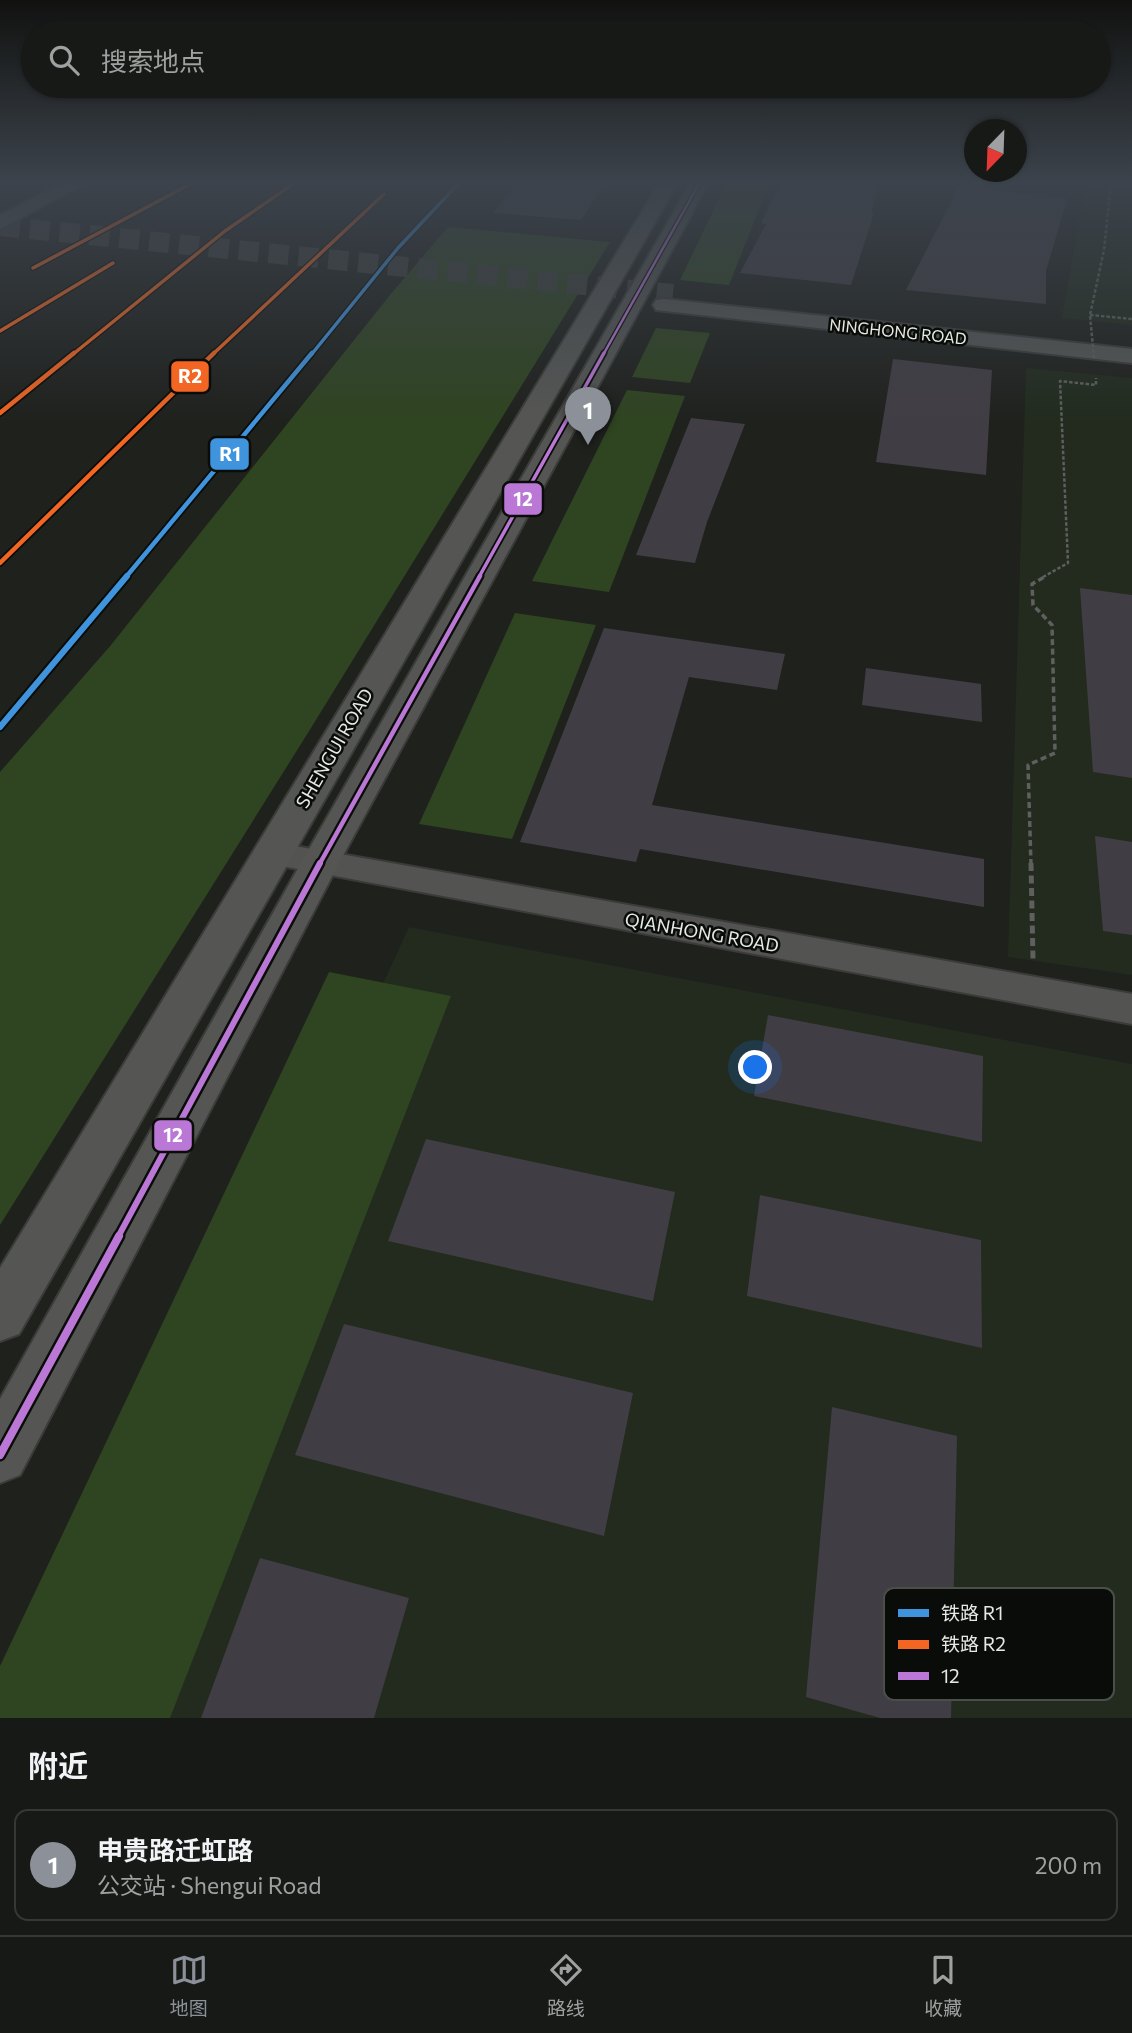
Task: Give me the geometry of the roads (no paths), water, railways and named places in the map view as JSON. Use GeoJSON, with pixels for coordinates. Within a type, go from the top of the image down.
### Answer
{"type":"FeatureCollection","features":[{"type":"Feature","properties":{"kind":"main road","name":"SHENGUI ROAD"},"geometry":{"type":"LineString","coordinates":[[0,1316],[622,262]]}},
{"type":"Feature","properties":{"kind":"main road"},"geometry":{"type":"LineString","coordinates":[[0,1455],[320,863],[656,262]]}},
{"type":"Feature","properties":{"kind":"main road","name":"NINGHONG ROAD"},"geometry":{"type":"LineString","coordinates":[[1132,341],[668,300],[1132,356]]}},
{"type":"Feature","properties":{"kind":"street","name":"QIANHONG ROAD"},"geometry":{"type":"LineString","coordinates":[[272,854],[1132,1009]]}},
{"type":"Feature","properties":{"kind":"tunnel"},"geometry":{"type":"LineString","coordinates":[[358,262],[673,294]]}},
{"type":"Feature","properties":{"kind":"rail line","name":"R2"},"geometry":{"type":"LineString","coordinates":[[33,268],[44,262]]}},
{"type":"Feature","properties":{"kind":"rail line","name":"R2"},"geometry":{"type":"LineString","coordinates":[[0,413],[186,262]]}},
{"type":"Feature","properties":{"kind":"rail line","name":"R2"},"geometry":{"type":"LineString","coordinates":[[0,563],[309,262]]}},
{"type":"Feature","properties":{"kind":"rail line","name":"R1"},"geometry":{"type":"LineString","coordinates":[[0,727],[248,432],[386,262]]}},
{"type":"Feature","properties":{"kind":"rail line","name":"R2"},"geometry":{"type":"LineString","coordinates":[[0,331],[113,263]]}},
{"type":"Feature","properties":{"kind":"place","name":"申贵路迁虹路"},"geometry":{"type":"Point","coordinates":[588,445]}}]}
